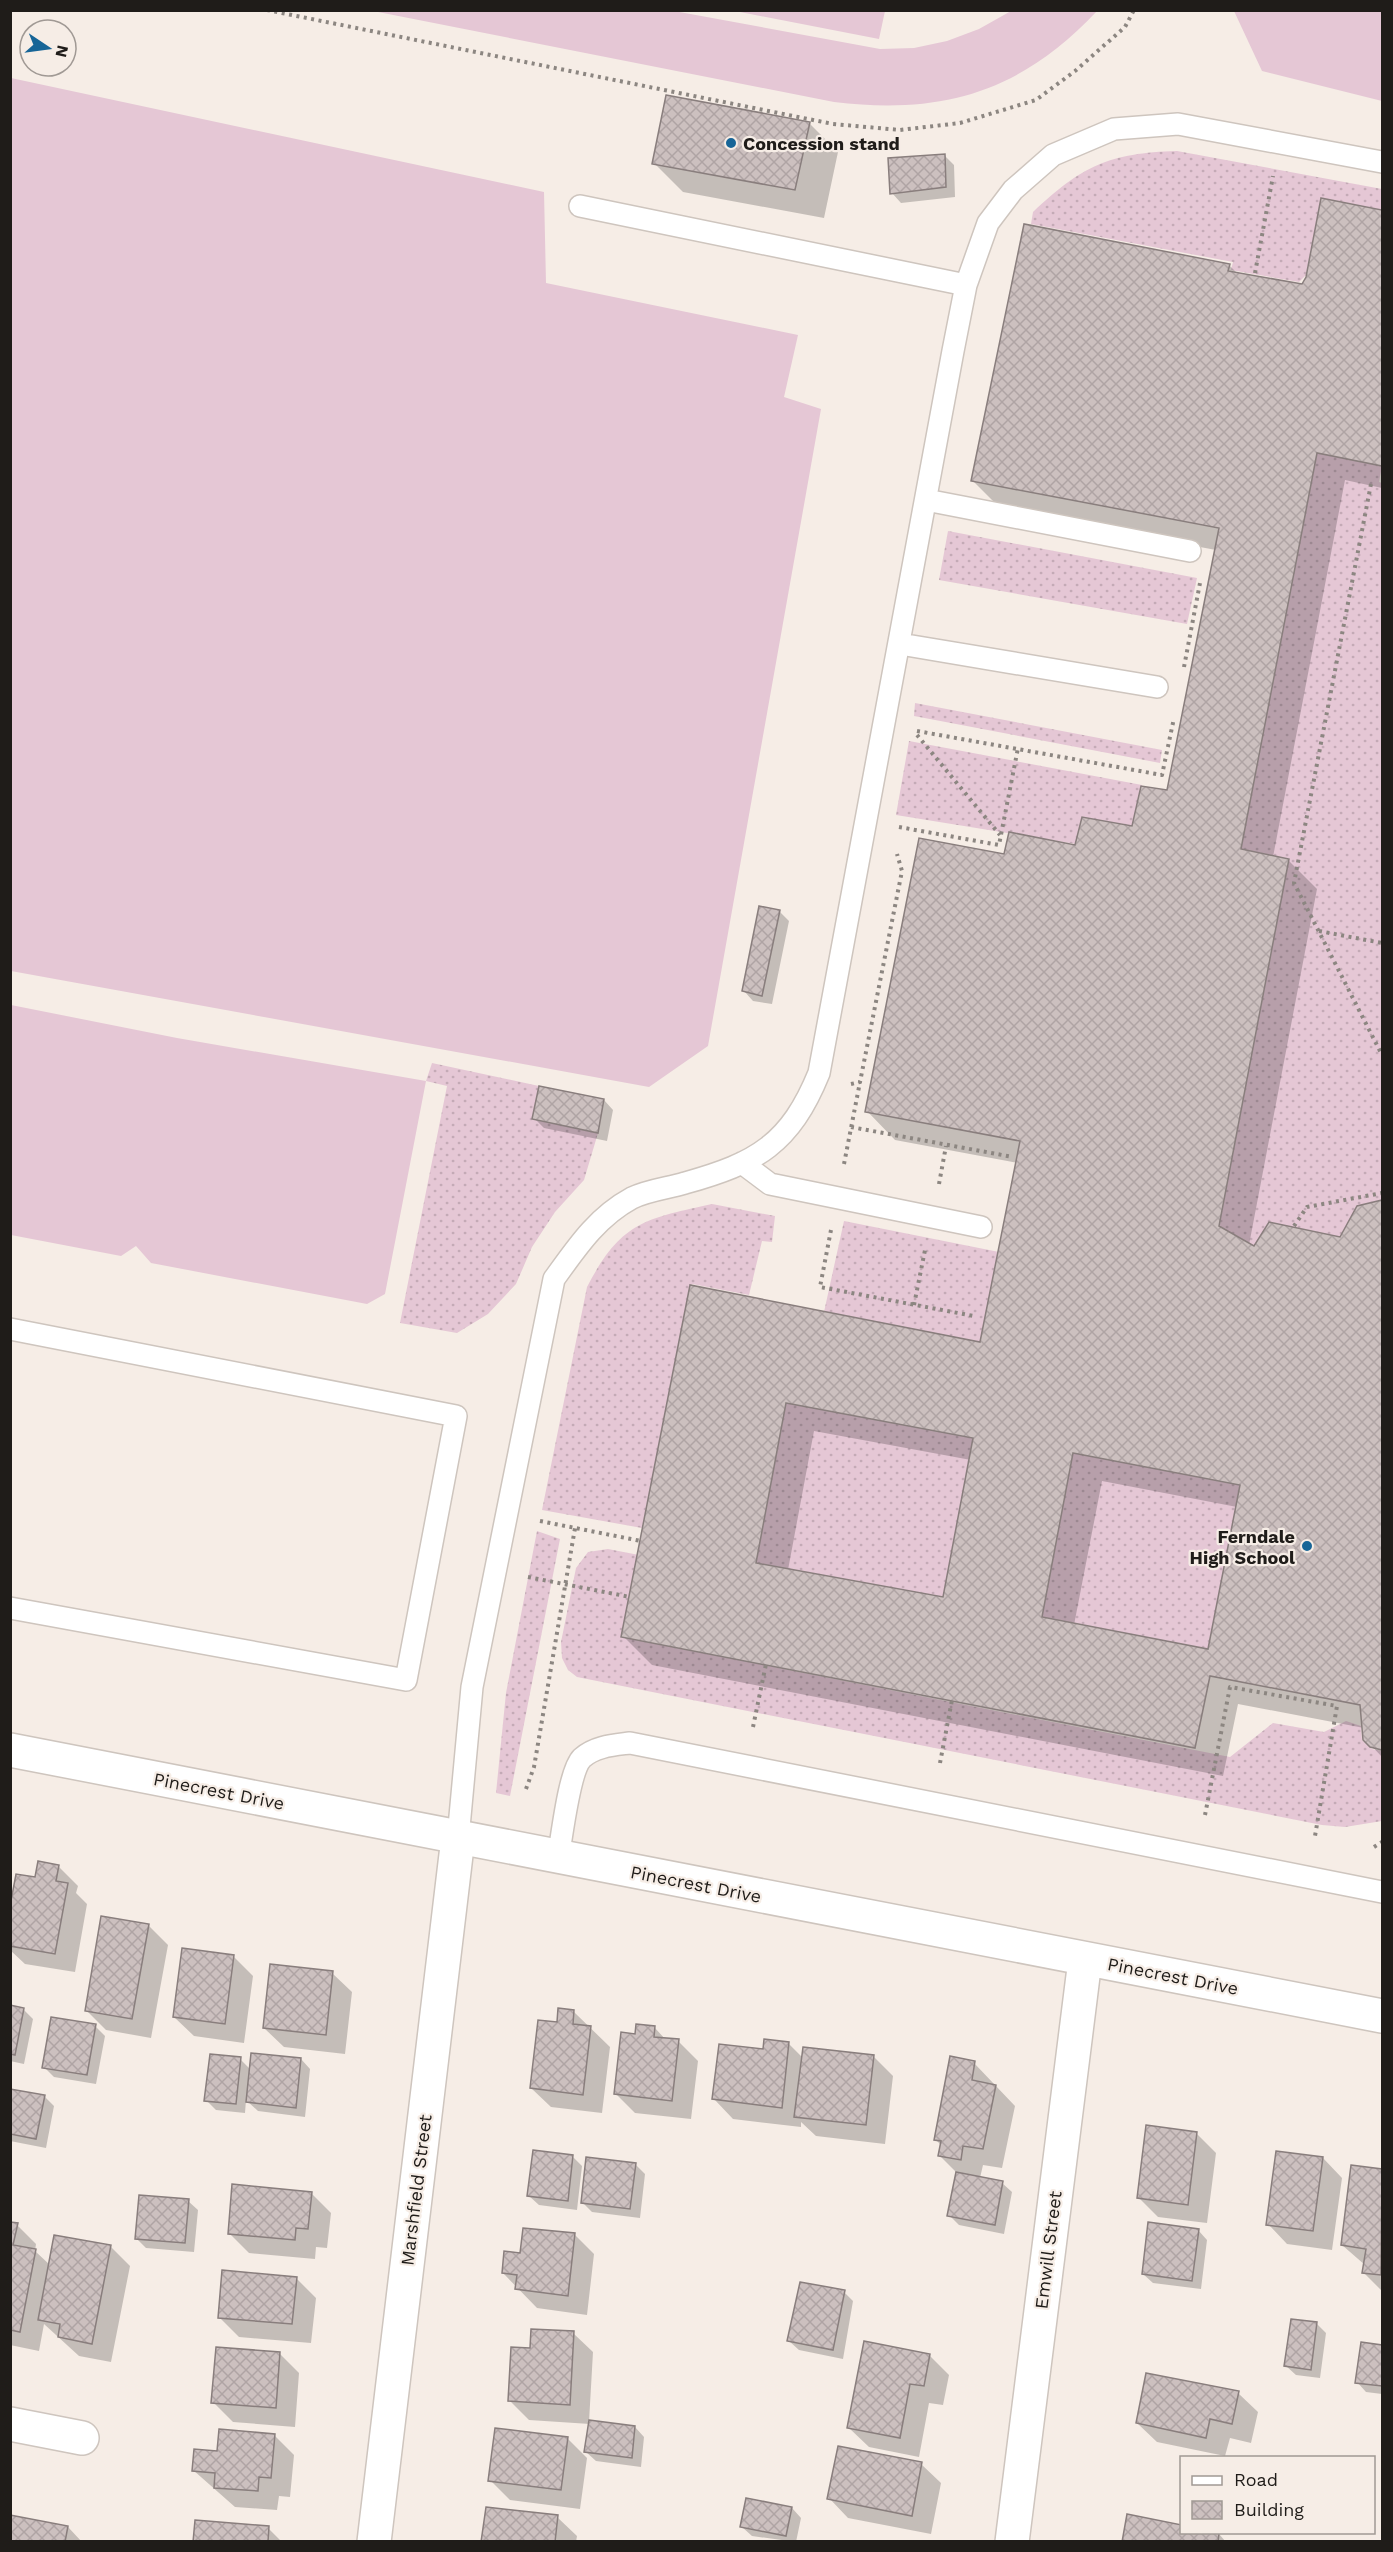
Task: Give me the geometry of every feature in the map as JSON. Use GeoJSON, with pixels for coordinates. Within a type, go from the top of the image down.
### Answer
{"type":"FeatureCollection","features":[{"type":"Feature","properties":{"kind":"street","name":"Pinecrest Drive"},"geometry":{"type":"LineString","coordinates":[[10,1750],[1383,2016]]}},
{"type":"Feature","properties":{"kind":"street","name":"Marshfield Street"},"geometry":{"type":"LineString","coordinates":[[374,2541],[458,1838]]}},
{"type":"Feature","properties":{"kind":"street","name":"Emwill Street"},"geometry":{"type":"LineString","coordinates":[[1012,2541],[1085,1959]]}},
{"type":"Feature","properties":{"kind":"street"},"geometry":{"type":"LineString","coordinates":[[10,2424],[82,2438]]}},
{"type":"Feature","properties":{"kind":"lane"},"geometry":{"type":"LineString","coordinates":[[458,1838],[472,1687],[554,1279],[590,1228],[633,1198],[711,1176],[759,1155],[781,1138],[798,1115],[819,1073],[966,285],[988,223],[1012,190],[1053,155],[1114,129],[1178,124],[1383,162]]}},
{"type":"Feature","properties":{"kind":"lane"},"geometry":{"type":"LineString","coordinates":[[580,206],[966,285]]}},
{"type":"Feature","properties":{"kind":"lane"},"geometry":{"type":"LineString","coordinates":[[926,500],[1190,550]]}},
{"type":"Feature","properties":{"kind":"lane"},"geometry":{"type":"LineString","coordinates":[[900,644],[1157,687]]}},
{"type":"Feature","properties":{"kind":"lane"},"geometry":{"type":"LineString","coordinates":[[742,1163],[770,1184],[981,1227]]}},
{"type":"Feature","properties":{"kind":"lane"},"geometry":{"type":"LineString","coordinates":[[10,1329],[456,1416],[406,1680],[10,1608]]}},
{"type":"Feature","properties":{"kind":"lane"},"geometry":{"type":"LineString","coordinates":[[558,1858],[574,1775],[582,1759],[605,1746],[630,1743],[1383,1892]]}},
{"type":"Feature","properties":{"kind":"path"},"geometry":{"type":"LineString","coordinates":[[267,10],[833,124],[900,130],[960,123],[1036,100],[1075,71],[1125,27],[1134,10]]}},
{"type":"Feature","properties":{"kind":"path"},"geometry":{"type":"LineString","coordinates":[[1255,273],[1273,174]]}},
{"type":"Feature","properties":{"kind":"path"},"geometry":{"type":"LineString","coordinates":[[1371,484],[1294,883],[1383,1055]]}},
{"type":"Feature","properties":{"kind":"path"},"geometry":{"type":"LineString","coordinates":[[912,730],[1001,836]]}},
{"type":"Feature","properties":{"kind":"path"},"geometry":{"type":"LineString","coordinates":[[888,825],[999,845],[1018,748]]}},
{"type":"Feature","properties":{"kind":"path"},"geometry":{"type":"LineString","coordinates":[[844,1092],[851,1084],[860,1082],[902,871],[895,849]]}},
{"type":"Feature","properties":{"kind":"path"},"geometry":{"type":"LineString","coordinates":[[1319,931],[1383,943]]}},
{"type":"Feature","properties":{"kind":"path"},"geometry":{"type":"LineString","coordinates":[[851,1126],[1013,1157]]}},
{"type":"Feature","properties":{"kind":"path"},"geometry":{"type":"LineString","coordinates":[[1294,1226],[1307,1207],[1383,1193]]}},
{"type":"Feature","properties":{"kind":"path"},"geometry":{"type":"LineString","coordinates":[[820,1287],[975,1317]]}},
{"type":"Feature","properties":{"kind":"path"},"geometry":{"type":"LineString","coordinates":[[534,1519],[641,1541]]}},
{"type":"Feature","properties":{"kind":"path"},"geometry":{"type":"LineString","coordinates":[[526,1789],[534,1767],[575,1528]]}},
{"type":"Feature","properties":{"kind":"path"},"geometry":{"type":"LineString","coordinates":[[522,1576],[630,1597]]}},
{"type":"Feature","properties":{"kind":"path"},"geometry":{"type":"LineString","coordinates":[[753,1727],[765,1664]]}},
{"type":"Feature","properties":{"kind":"path"},"geometry":{"type":"LineString","coordinates":[[1205,1815],[1230,1688],[1337,1706],[1315,1836]]}},
{"type":"Feature","properties":{"kind":"path"},"geometry":{"type":"LineString","coordinates":[[940,1763],[952,1700]]}},
{"type":"Feature","properties":{"kind":"path"},"geometry":{"type":"LineString","coordinates":[[1374,1847],[1383,1842]]}},
{"type":"Feature","properties":{"kind":"shaded area"},"geometry":{"type":"Polygon","coordinates":[[[373,11],[674,11],[880,49],[914,48],[947,41],[979,29],[1011,11],[1097,11],[1068,39],[1039,61],[1009,79],[978,92],[945,100],[910,105],[873,105],[834,102],[373,11]]]}},
{"type":"Feature","properties":{"kind":"shaded area"},"geometry":{"type":"Polygon","coordinates":[[[735,11],[885,11],[879,39],[735,11]]]}},
{"type":"Feature","properties":{"kind":"shaded area"},"geometry":{"type":"Polygon","coordinates":[[[1234,11],[1382,11],[1382,101],[1262,71],[1234,11]]]}},
{"type":"Feature","properties":{"kind":"shaded area"},"geometry":{"type":"Polygon","coordinates":[[[11,78],[544,192],[546,283],[798,335],[784,397],[821,409],[708,1046],[649,1087],[11,971],[11,78]]]}},
{"type":"Feature","properties":{"kind":"shaded area"},"geometry":{"type":"Polygon","coordinates":[[[1177,151],[1382,189],[1382,210],[1321,198],[1306,275],[1299,282],[1231,270],[1233,262],[1031,224],[1033,212],[1050,196],[1082,173],[1098,165],[1133,155],[1177,151]]]}},
{"type":"Feature","properties":{"kind":"shaded area"},"geometry":{"type":"Polygon","coordinates":[[[1317,453],[1382,466],[1379,482],[1382,483],[1382,1200],[1357,1206],[1340,1237],[1269,1222],[1254,1246],[1219,1226],[1289,859],[1241,849],[1317,453]]]}},
{"type":"Feature","properties":{"kind":"shaded area"},"geometry":{"type":"Polygon","coordinates":[[[948,531],[1197,578],[1187,624],[939,580],[948,531]]]}},
{"type":"Feature","properties":{"kind":"shaded area"},"geometry":{"type":"Polygon","coordinates":[[[915,703],[1162,750],[1160,763],[914,716],[915,703]]]}},
{"type":"Feature","properties":{"kind":"shaded area"},"geometry":{"type":"Polygon","coordinates":[[[909,741],[1142,785],[1133,827],[1076,844],[896,815],[909,741]]]}},
{"type":"Feature","properties":{"kind":"shaded area"},"geometry":{"type":"Polygon","coordinates":[[[11,1005],[177,1038],[426,1081],[385,1294],[367,1304],[151,1263],[136,1246],[121,1256],[11,1235],[11,1005]]]}},
{"type":"Feature","properties":{"kind":"shaded area"},"geometry":{"type":"Polygon","coordinates":[[[432,1063],[539,1086],[532,1119],[598,1133],[584,1180],[555,1212],[532,1247],[516,1284],[488,1314],[457,1333],[400,1323],[447,1086],[426,1081],[432,1063]]]}},
{"type":"Feature","properties":{"kind":"shaded area"},"geometry":{"type":"Polygon","coordinates":[[[712,1204],[775,1216],[772,1242],[762,1241],[749,1295],[692,1284],[642,1528],[542,1510],[587,1287],[599,1265],[624,1236],[637,1227],[669,1214],[712,1204]]]}},
{"type":"Feature","properties":{"kind":"shaded area"},"geometry":{"type":"Polygon","coordinates":[[[844,1221],[999,1252],[981,1343],[824,1312],[844,1221]]]}},
{"type":"Feature","properties":{"kind":"shaded area"},"geometry":{"type":"Polygon","coordinates":[[[786,1403],[973,1438],[943,1597],[756,1563],[786,1403]]]}},
{"type":"Feature","properties":{"kind":"shaded area"},"geometry":{"type":"Polygon","coordinates":[[[1073,1453],[1240,1485],[1208,1649],[1042,1617],[1073,1453]]]}},
{"type":"Feature","properties":{"kind":"shaded area"},"geometry":{"type":"Polygon","coordinates":[[[537,1531],[560,1539],[510,1796],[496,1793],[506,1693],[537,1531]]]}},
{"type":"Feature","properties":{"kind":"shaded area"},"geometry":{"type":"Polygon","coordinates":[[[608,1549],[639,1555],[622,1637],[1230,1757],[1273,1723],[1324,1732],[1346,1721],[1361,1726],[1362,1740],[1372,1749],[1382,1751],[1382,1821],[1345,1827],[1322,1825],[577,1677],[568,1670],[562,1658],[561,1642],[576,1568],[588,1552],[608,1549]]]}},
{"type":"Feature","properties":{"kind":"building","name":"Concession stand"},"geometry":{"type":"Polygon","coordinates":[[[666,95],[810,122],[795,190],[652,164],[666,95]]]}},
{"type":"Feature","properties":{"kind":"building"},"geometry":{"type":"Polygon","coordinates":[[[945,154],[946,187],[890,194],[888,158],[945,154]]]}},
{"type":"Feature","properties":{"kind":"building"},"geometry":{"type":"Polygon","coordinates":[[[1321,198],[1382,210],[1382,466],[1317,453],[1241,849],[1289,859],[1219,1226],[1254,1246],[1269,1222],[1340,1237],[1357,1206],[1382,1200],[1382,1750],[1370,1747],[1363,1740],[1360,1705],[1210,1676],[1195,1748],[621,1637],[690,1285],[980,1342],[1020,1141],[865,1112],[919,838],[1004,854],[1009,832],[1075,845],[1082,817],[1132,826],[1141,786],[1167,790],[1219,528],[971,481],[1024,224],[1230,264],[1228,271],[1302,284],[1306,277],[1321,198]],[[786,1403],[756,1563],[943,1597],[973,1438],[786,1403]],[[1073,1453],[1042,1617],[1208,1649],[1240,1485],[1073,1453]]]}},
{"type":"Feature","properties":{"kind":"building"},"geometry":{"type":"Polygon","coordinates":[[[759,906],[780,910],[762,996],[742,991],[759,906]]]}},
{"type":"Feature","properties":{"kind":"building"},"geometry":{"type":"Polygon","coordinates":[[[539,1086],[604,1099],[598,1133],[532,1119],[539,1086]]]}},
{"type":"Feature","properties":{"kind":"building"},"geometry":{"type":"Polygon","coordinates":[[[38,1861],[59,1865],[56,1881],[68,1883],[55,1954],[10,1946],[10,1906],[16,1874],[35,1877],[38,1861]]]}},
{"type":"Feature","properties":{"kind":"building"},"geometry":{"type":"Polygon","coordinates":[[[101,1916],[149,1924],[132,2019],[85,2011],[101,1916]]]}},
{"type":"Feature","properties":{"kind":"building"},"geometry":{"type":"Polygon","coordinates":[[[182,1948],[234,1955],[225,2024],[173,2017],[182,1948]]]}},
{"type":"Feature","properties":{"kind":"building"},"geometry":{"type":"Polygon","coordinates":[[[270,1964],[333,1971],[326,2035],[263,2028],[270,1964]]]}},
{"type":"Feature","properties":{"kind":"building"},"geometry":{"type":"Polygon","coordinates":[[[10,2005],[24,2008],[15,2055],[10,2054],[10,2005]]]}},
{"type":"Feature","properties":{"kind":"building"},"geometry":{"type":"Polygon","coordinates":[[[558,2008],[574,2010],[573,2024],[591,2026],[583,2095],[530,2088],[538,2020],[557,2022],[558,2008]]]}},
{"type":"Feature","properties":{"kind":"building"},"geometry":{"type":"Polygon","coordinates":[[[51,2017],[96,2024],[87,2075],[42,2068],[51,2017]]]}},
{"type":"Feature","properties":{"kind":"building"},"geometry":{"type":"Polygon","coordinates":[[[636,2024],[655,2026],[654,2037],[679,2039],[672,2101],[614,2094],[621,2032],[635,2034],[636,2024]]]}},
{"type":"Feature","properties":{"kind":"building"},"geometry":{"type":"Polygon","coordinates":[[[764,2039],[789,2042],[782,2108],[712,2099],[719,2044],[763,2049],[764,2039]]]}},
{"type":"Feature","properties":{"kind":"building"},"geometry":{"type":"Polygon","coordinates":[[[803,2047],[874,2055],[866,2125],[794,2117],[803,2047]]]}},
{"type":"Feature","properties":{"kind":"building"},"geometry":{"type":"Polygon","coordinates":[[[251,2053],[301,2058],[296,2108],[246,2102],[251,2053]]]}},
{"type":"Feature","properties":{"kind":"building"},"geometry":{"type":"Polygon","coordinates":[[[210,2054],[241,2057],[236,2104],[204,2101],[210,2054]]]}},
{"type":"Feature","properties":{"kind":"building"},"geometry":{"type":"Polygon","coordinates":[[[950,2056],[975,2061],[972,2080],[996,2085],[983,2149],[963,2146],[961,2160],[938,2156],[941,2141],[934,2140],[950,2056]]]}},
{"type":"Feature","properties":{"kind":"building"},"geometry":{"type":"Polygon","coordinates":[[[10,2089],[45,2095],[36,2139],[10,2134],[10,2089]]]}},
{"type":"Feature","properties":{"kind":"building"},"geometry":{"type":"Polygon","coordinates":[[[1146,2125],[1197,2132],[1188,2205],[1137,2198],[1146,2125]]]}},
{"type":"Feature","properties":{"kind":"building"},"geometry":{"type":"Polygon","coordinates":[[[533,2150],[573,2155],[568,2201],[527,2196],[533,2150]]]}},
{"type":"Feature","properties":{"kind":"building"},"geometry":{"type":"Polygon","coordinates":[[[1276,2151],[1323,2157],[1313,2231],[1266,2225],[1276,2151]]]}},
{"type":"Feature","properties":{"kind":"building"},"geometry":{"type":"Polygon","coordinates":[[[586,2157],[636,2163],[630,2209],[581,2203],[586,2157]]]}},
{"type":"Feature","properties":{"kind":"building"},"geometry":{"type":"Polygon","coordinates":[[[1351,2165],[1382,2169],[1381,2275],[1362,2273],[1366,2249],[1341,2245],[1351,2165]]]}},
{"type":"Feature","properties":{"kind":"building"},"geometry":{"type":"Polygon","coordinates":[[[956,2172],[1003,2181],[995,2225],[947,2216],[956,2172]]]}},
{"type":"Feature","properties":{"kind":"building"},"geometry":{"type":"Polygon","coordinates":[[[232,2184],[312,2192],[308,2229],[296,2228],[295,2240],[228,2234],[232,2184]]]}},
{"type":"Feature","properties":{"kind":"building"},"geometry":{"type":"Polygon","coordinates":[[[139,2195],[189,2199],[185,2243],[135,2239],[139,2195]]]}},
{"type":"Feature","properties":{"kind":"building"},"geometry":{"type":"Polygon","coordinates":[[[10,2222],[18,2223],[13,2245],[36,2249],[20,2332],[10,2330],[10,2222]]]}},
{"type":"Feature","properties":{"kind":"building"},"geometry":{"type":"Polygon","coordinates":[[[1148,2222],[1199,2229],[1192,2281],[1142,2274],[1148,2222]]]}},
{"type":"Feature","properties":{"kind":"building"},"geometry":{"type":"Polygon","coordinates":[[[523,2228],[575,2233],[568,2296],[515,2289],[517,2275],[502,2273],[504,2251],[520,2253],[523,2228]]]}},
{"type":"Feature","properties":{"kind":"building"},"geometry":{"type":"Polygon","coordinates":[[[54,2235],[111,2245],[92,2344],[58,2337],[60,2324],[38,2320],[54,2235]]]}},
{"type":"Feature","properties":{"kind":"building"},"geometry":{"type":"Polygon","coordinates":[[[222,2270],[297,2277],[292,2324],[218,2318],[222,2270]]]}},
{"type":"Feature","properties":{"kind":"building"},"geometry":{"type":"Polygon","coordinates":[[[800,2282],[845,2290],[833,2350],[787,2341],[800,2282]]]}},
{"type":"Feature","properties":{"kind":"building"},"geometry":{"type":"Polygon","coordinates":[[[1291,2319],[1317,2322],[1311,2370],[1284,2366],[1291,2319]]]}},
{"type":"Feature","properties":{"kind":"building"},"geometry":{"type":"Polygon","coordinates":[[[531,2329],[574,2331],[570,2405],[508,2401],[511,2347],[530,2348],[531,2329]]]}},
{"type":"Feature","properties":{"kind":"building"},"geometry":{"type":"Polygon","coordinates":[[[864,2341],[930,2354],[924,2386],[910,2384],[900,2438],[847,2428],[864,2341]]]}},
{"type":"Feature","properties":{"kind":"building"},"geometry":{"type":"Polygon","coordinates":[[[1361,2342],[1382,2345],[1382,2386],[1355,2383],[1361,2342]]]}},
{"type":"Feature","properties":{"kind":"building"},"geometry":{"type":"Polygon","coordinates":[[[216,2347],[280,2352],[276,2408],[211,2403],[216,2347]]]}},
{"type":"Feature","properties":{"kind":"building"},"geometry":{"type":"Polygon","coordinates":[[[1146,2373],[1239,2391],[1232,2424],[1210,2419],[1206,2438],[1136,2423],[1146,2373]]]}},
{"type":"Feature","properties":{"kind":"building"},"geometry":{"type":"Polygon","coordinates":[[[589,2420],[635,2426],[632,2458],[584,2452],[589,2420]]]}},
{"type":"Feature","properties":{"kind":"building"},"geometry":{"type":"Polygon","coordinates":[[[495,2428],[568,2437],[561,2490],[488,2481],[495,2428]]]}},
{"type":"Feature","properties":{"kind":"building"},"geometry":{"type":"Polygon","coordinates":[[[219,2429],[275,2434],[271,2478],[259,2477],[258,2491],[214,2488],[215,2473],[192,2471],[194,2449],[217,2451],[219,2429]]]}},
{"type":"Feature","properties":{"kind":"building"},"geometry":{"type":"Polygon","coordinates":[[[838,2446],[922,2462],[912,2516],[827,2499],[838,2446]]]}},
{"type":"Feature","properties":{"kind":"building"},"geometry":{"type":"Polygon","coordinates":[[[746,2498],[792,2507],[786,2536],[740,2527],[746,2498]]]}},
{"type":"Feature","properties":{"kind":"building"},"geometry":{"type":"Polygon","coordinates":[[[486,2507],[558,2515],[555,2542],[481,2542],[486,2507]]]}},
{"type":"Feature","properties":{"kind":"building"},"geometry":{"type":"Polygon","coordinates":[[[1127,2514],[1180,2525],[1180,2534],[1219,2534],[1218,2542],[1122,2542],[1127,2514]]]}},
{"type":"Feature","properties":{"kind":"building"},"geometry":{"type":"Polygon","coordinates":[[[10,2515],[68,2526],[65,2542],[10,2542],[10,2515]]]}},
{"type":"Feature","properties":{"kind":"building"},"geometry":{"type":"Polygon","coordinates":[[[195,2520],[269,2526],[268,2542],[193,2542],[195,2520]]]}},
{"type":"Feature","properties":{"kind":"place","name":"Concession stand"},"geometry":{"type":"Point","coordinates":[731,143]}},
{"type":"Feature","properties":{"kind":"place","name":"Ferndale High School"},"geometry":{"type":"Point","coordinates":[1307,1546]}}]}
